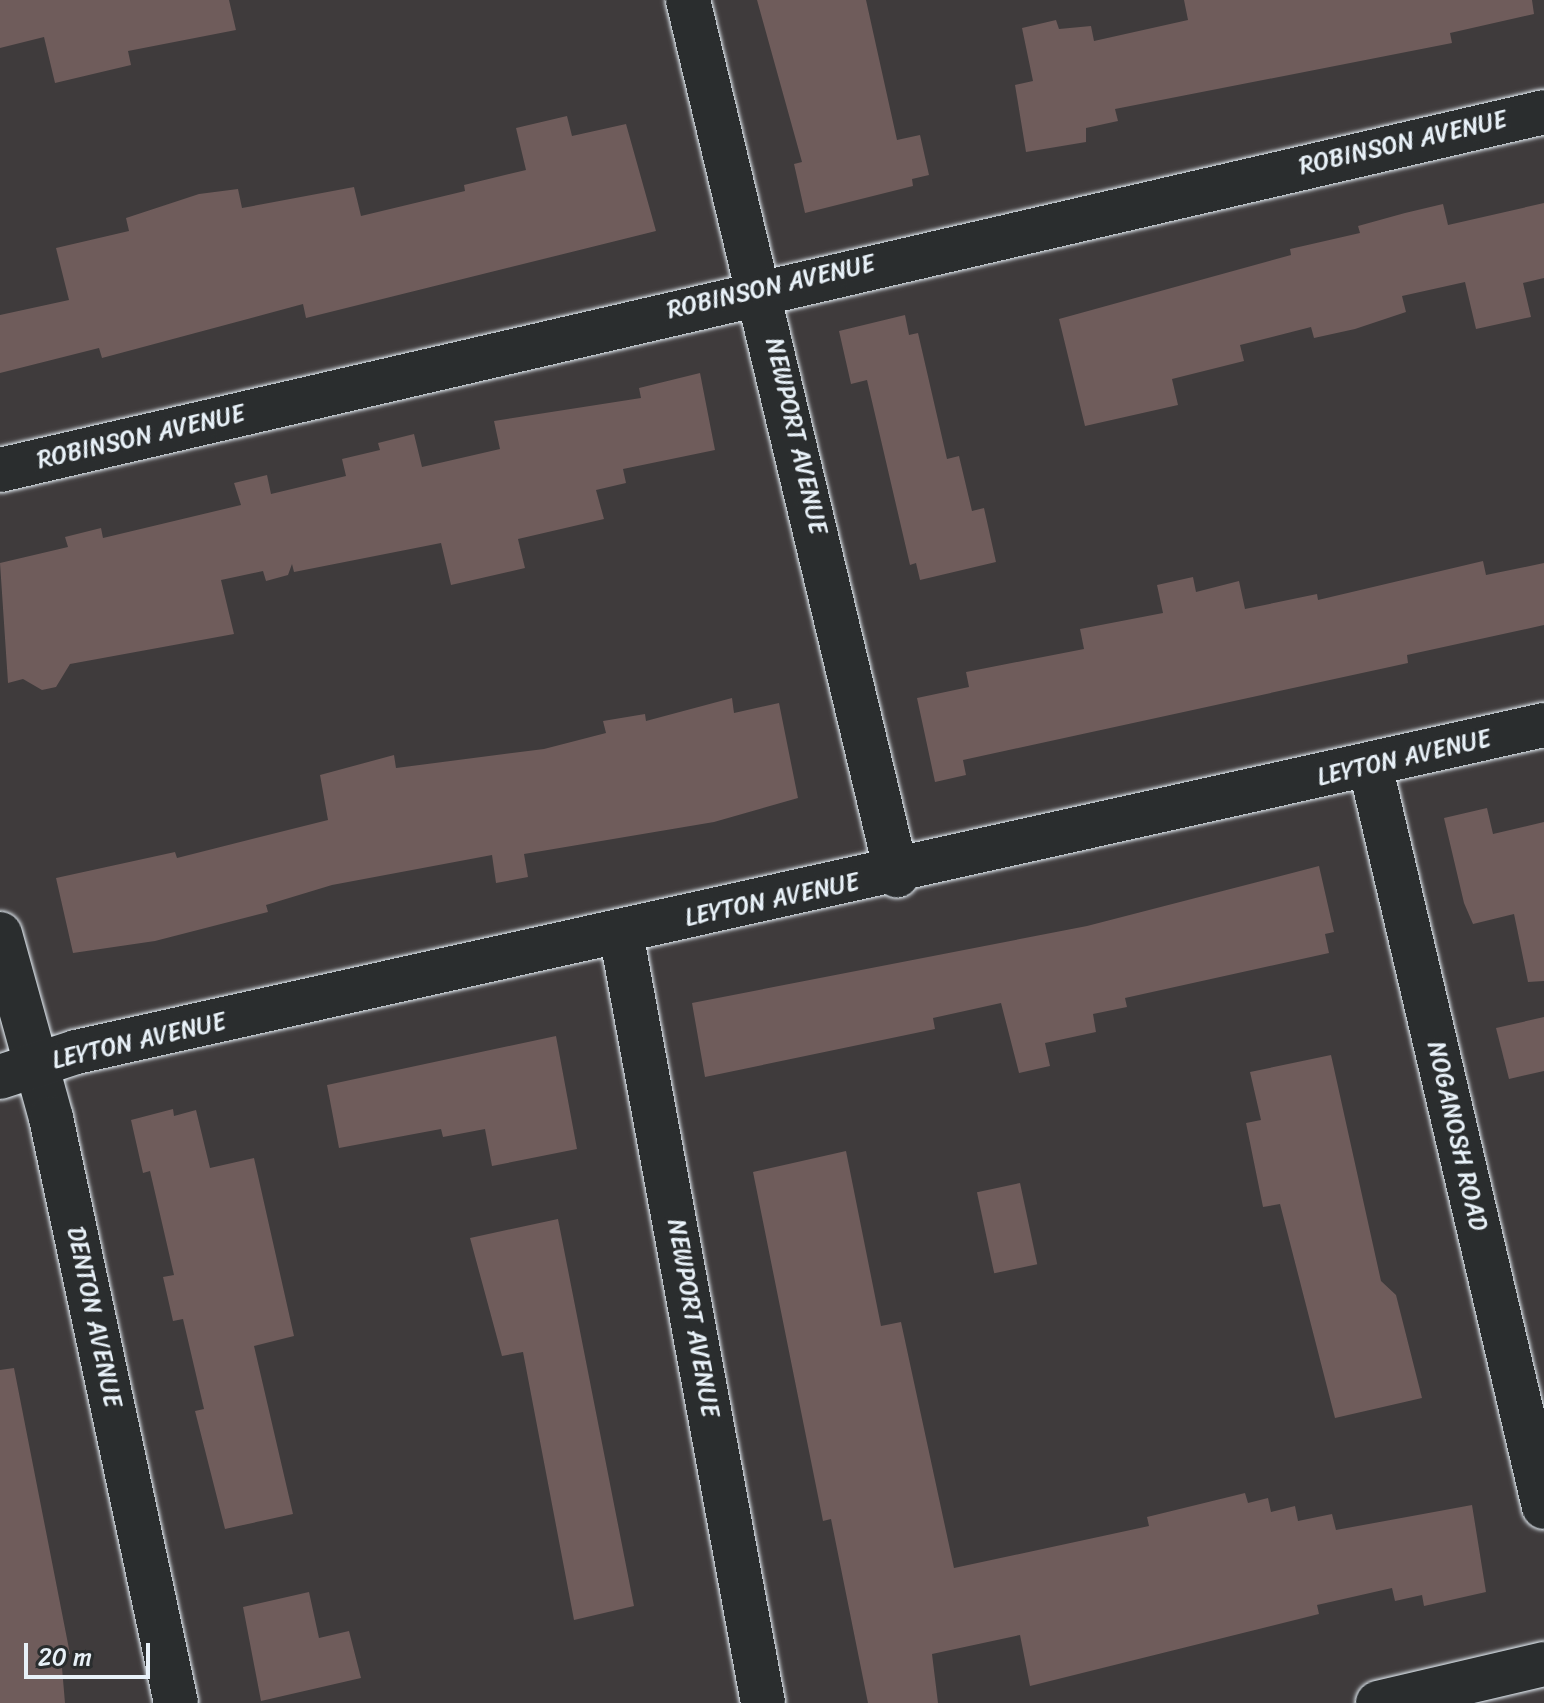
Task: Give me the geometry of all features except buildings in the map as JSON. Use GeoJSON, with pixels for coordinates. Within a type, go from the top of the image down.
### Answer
{"type":"FeatureCollection","features":[{"type":"Feature","properties":{"kind":"street","name":"NEWPORT AVENUE"},"geometry":{"type":"LineString","coordinates":[[688,0],[763,288],[897,875]]}},
{"type":"Feature","properties":{"kind":"street","name":"ROBINSON AVENUE"},"geometry":{"type":"LineString","coordinates":[[0,470],[763,288],[1544,112]]}},
{"type":"Feature","properties":{"kind":"street","name":"LEYTON AVENUE"},"geometry":{"type":"LineString","coordinates":[[19,1071],[621,933],[897,875],[1544,725]]}},
{"type":"Feature","properties":{"kind":"street","name":"NOGANOSH ROAD"},"geometry":{"type":"LineString","coordinates":[[1370,765],[1544,1507]]}},
{"type":"Feature","properties":{"kind":"street","name":"NEWPORT AVENUE"},"geometry":{"type":"LineString","coordinates":[[621,933],[763,1703]]}},
{"type":"Feature","properties":{"kind":"street","name":"DENTON AVENUE"},"geometry":{"type":"LineString","coordinates":[[0,934],[19,1071],[176,1703]]}},
{"type":"Feature","properties":{"kind":"street"},"geometry":{"type":"LineString","coordinates":[[1378,1703],[1544,1664]]}}]}
